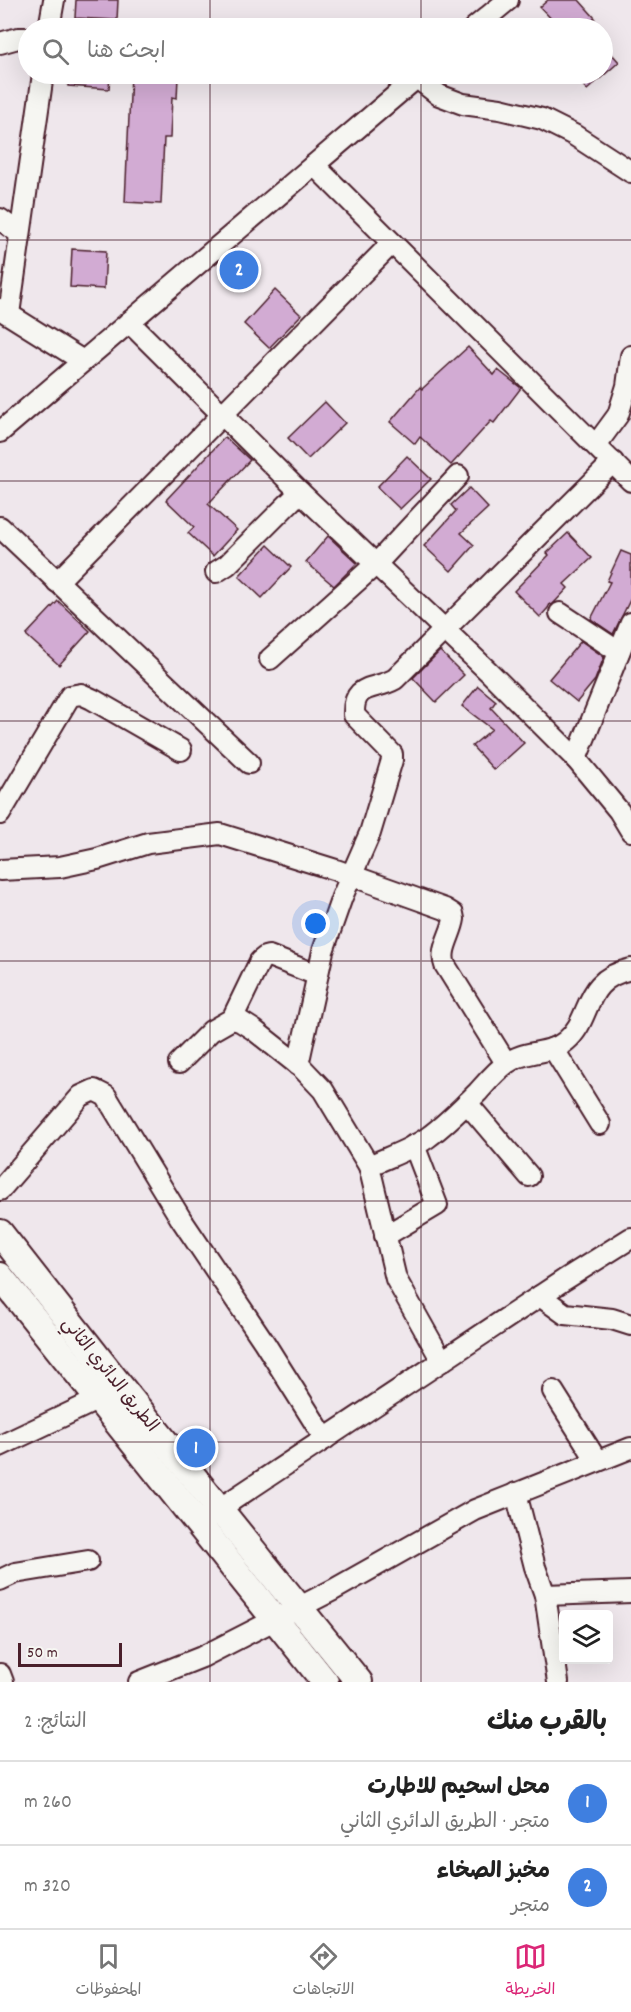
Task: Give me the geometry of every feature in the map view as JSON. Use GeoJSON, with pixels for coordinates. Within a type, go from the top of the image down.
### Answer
{"type":"FeatureCollection","features":[{"type":"Feature","properties":{"kind":"main road","name":"الطريق الدائري الثاني"},"geometry":{"type":"LineString","coordinates":[[0,1233],[358,1682]]}},
{"type":"Feature","properties":{"kind":"main road","name":"الطريق الدائري الثاني"},"geometry":{"type":"LineString","coordinates":[[0,1276],[326,1682]]}},
{"type":"Feature","properties":{"kind":"street"},"geometry":{"type":"LineString","coordinates":[[51,18],[54,0]]}},
{"type":"Feature","properties":{"kind":"street"},"geometry":{"type":"LineString","coordinates":[[486,18],[508,0]]}},
{"type":"Feature","properties":{"kind":"street"},"geometry":{"type":"LineString","coordinates":[[0,43],[18,38]]}},
{"type":"Feature","properties":{"kind":"street"},"geometry":{"type":"LineString","coordinates":[[42,84],[20,234],[5,312],[83,361]]}},
{"type":"Feature","properties":{"kind":"street"},"geometry":{"type":"LineString","coordinates":[[0,432],[408,84]]}},
{"type":"Feature","properties":{"kind":"street"},"geometry":{"type":"LineString","coordinates":[[428,84],[439,95],[463,104],[500,109],[542,119],[574,135],[631,172]]}},
{"type":"Feature","properties":{"kind":"street"},"geometry":{"type":"LineString","coordinates":[[314,165],[631,481]]}},
{"type":"Feature","properties":{"kind":"street"},"geometry":{"type":"LineString","coordinates":[[0,219],[20,234]]}},
{"type":"Feature","properties":{"kind":"street"},"geometry":{"type":"LineString","coordinates":[[57,582],[392,243]]}},
{"type":"Feature","properties":{"kind":"street"},"geometry":{"type":"LineString","coordinates":[[129,322],[300,492],[576,759],[619,811],[631,831]]}},
{"type":"Feature","properties":{"kind":"street"},"geometry":{"type":"LineString","coordinates":[[596,445],[618,415],[627,386],[631,356]]}},
{"type":"Feature","properties":{"kind":"street"},"geometry":{"type":"LineString","coordinates":[[298,1065],[317,975],[327,940],[351,875],[370,833],[392,760],[392,754],[354,715],[354,705],[358,694],[369,687],[387,684],[395,679],[613,462]]}},
{"type":"Feature","properties":{"kind":"street"},"geometry":{"type":"LineString","coordinates":[[270,659],[376,564],[458,476]]}},
{"type":"Feature","properties":{"kind":"street"},"geometry":{"type":"LineString","coordinates":[[216,572],[227,565],[300,492]]}},
{"type":"Feature","properties":{"kind":"street"},"geometry":{"type":"LineString","coordinates":[[0,527],[249,764]]}},
{"type":"Feature","properties":{"kind":"street"},"geometry":{"type":"LineString","coordinates":[[560,613],[619,652]]}},
{"type":"Feature","properties":{"kind":"street"},"geometry":{"type":"LineString","coordinates":[[576,759],[631,622]]}},
{"type":"Feature","properties":{"kind":"street"},"geometry":{"type":"LineString","coordinates":[[0,814],[70,696],[81,694],[92,699],[181,750]]}},
{"type":"Feature","properties":{"kind":"street"},"geometry":{"type":"LineString","coordinates":[[0,870],[60,867],[97,859],[148,843],[220,834],[351,875],[453,914],[454,924],[443,959],[506,1063]]}},
{"type":"Feature","properties":{"kind":"street"},"geometry":{"type":"LineString","coordinates":[[180,1063],[211,1031],[232,1019],[260,961],[265,957],[269,956],[317,975]]}},
{"type":"Feature","properties":{"kind":"street"},"geometry":{"type":"LineString","coordinates":[[369,1166],[428,1138],[467,1103],[506,1063],[517,1056],[553,1048],[564,1043],[572,1035],[601,983],[631,969]]}},
{"type":"Feature","properties":{"kind":"street"},"geometry":{"type":"LineString","coordinates":[[232,1019],[254,1030],[298,1065],[323,1090],[369,1166],[396,1279],[442,1361]]}},
{"type":"Feature","properties":{"kind":"street"},"geometry":{"type":"LineString","coordinates":[[553,1048],[600,1124]]}},
{"type":"Feature","properties":{"kind":"street"},"geometry":{"type":"LineString","coordinates":[[0,1190],[81,1096],[94,1090],[106,1095],[181,1220],[264,1342],[325,1439]]}},
{"type":"Feature","properties":{"kind":"street"},"geometry":{"type":"LineString","coordinates":[[467,1103],[529,1176]]}},
{"type":"Feature","properties":{"kind":"street"},"geometry":{"type":"LineString","coordinates":[[385,1236],[437,1205],[414,1146]]}},
{"type":"Feature","properties":{"kind":"street"},"geometry":{"type":"LineString","coordinates":[[198,1524],[631,1238]]}},
{"type":"Feature","properties":{"kind":"street"},"geometry":{"type":"LineString","coordinates":[[540,1296],[564,1314],[612,1319],[631,1325]]}},
{"type":"Feature","properties":{"kind":"street"},"geometry":{"type":"LineString","coordinates":[[553,1391],[597,1461]]}},
{"type":"Feature","properties":{"kind":"street"},"geometry":{"type":"LineString","coordinates":[[0,1446],[99,1399]]}},
{"type":"Feature","properties":{"kind":"street"},"geometry":{"type":"LineString","coordinates":[[139,1682],[202,1656],[333,1590],[475,1510],[631,1448]]}},
{"type":"Feature","properties":{"kind":"street"},"geometry":{"type":"LineString","coordinates":[[516,1493],[535,1567],[545,1595],[558,1682]]}},
{"type":"Feature","properties":{"kind":"street"},"geometry":{"type":"LineString","coordinates":[[0,1580],[15,1573],[88,1561]]}},
{"type":"Feature","properties":{"kind":"street"},"geometry":{"type":"LineString","coordinates":[[545,1595],[631,1592]]}},
{"type":"Feature","properties":{"kind":"street"},"geometry":{"type":"LineString","coordinates":[[0,1674],[3,1682]]}},
{"type":"Feature","properties":{"kind":"building"},"geometry":{"type":"Polygon","coordinates":[[[76,0],[118,0],[117,18],[75,18],[76,0]]]}},
{"type":"Feature","properties":{"kind":"building"},"geometry":{"type":"Polygon","coordinates":[[[548,0],[579,0],[595,18],[550,18],[540,7],[548,0]]]}},
{"type":"Feature","properties":{"kind":"building"},"geometry":{"type":"Polygon","coordinates":[[[613,55],[619,62],[613,67],[613,55]]]}},
{"type":"Feature","properties":{"kind":"building"},"geometry":{"type":"Polygon","coordinates":[[[68,84],[109,84],[109,89],[68,86],[68,84]]]}},
{"type":"Feature","properties":{"kind":"building"},"geometry":{"type":"Polygon","coordinates":[[[131,84],[178,84],[177,98],[172,97],[170,138],[164,138],[161,204],[125,202],[131,84]]]}},
{"type":"Feature","properties":{"kind":"building"},"geometry":{"type":"Polygon","coordinates":[[[582,84],[594,84],[587,90],[582,84]]]}},
{"type":"Feature","properties":{"kind":"building"},"geometry":{"type":"Polygon","coordinates":[[[72,249],[106,251],[104,289],[70,287],[72,249]]]}},
{"type":"Feature","properties":{"kind":"building"},"geometry":{"type":"Polygon","coordinates":[[[275,290],[301,315],[269,348],[244,324],[275,290]]]}},
{"type":"Feature","properties":{"kind":"building"},"geometry":{"type":"Polygon","coordinates":[[[468,347],[494,375],[498,370],[521,388],[494,423],[491,421],[451,465],[420,437],[415,444],[390,422],[420,387],[422,389],[468,347]]]}},
{"type":"Feature","properties":{"kind":"building"},"geometry":{"type":"Polygon","coordinates":[[[325,402],[345,423],[308,459],[288,438],[325,402]]]}},
{"type":"Feature","properties":{"kind":"building"},"geometry":{"type":"Polygon","coordinates":[[[225,437],[250,460],[208,504],[237,530],[213,556],[188,533],[194,527],[166,500],[225,437]]]}},
{"type":"Feature","properties":{"kind":"building"},"geometry":{"type":"Polygon","coordinates":[[[407,456],[431,479],[400,509],[377,487],[407,456]]]}},
{"type":"Feature","properties":{"kind":"building"},"geometry":{"type":"Polygon","coordinates":[[[469,488],[488,508],[461,533],[474,545],[451,571],[424,546],[456,511],[451,505],[469,488]]]}},
{"type":"Feature","properties":{"kind":"building"},"geometry":{"type":"Polygon","coordinates":[[[568,533],[592,558],[564,584],[568,588],[552,605],[550,604],[540,617],[514,591],[568,533]]]}},
{"type":"Feature","properties":{"kind":"building"},"geometry":{"type":"Polygon","coordinates":[[[328,536],[357,563],[334,586],[306,562],[328,536]]]}},
{"type":"Feature","properties":{"kind":"building"},"geometry":{"type":"Polygon","coordinates":[[[268,545],[291,567],[262,598],[239,576],[268,545]]]}},
{"type":"Feature","properties":{"kind":"building"},"geometry":{"type":"Polygon","coordinates":[[[621,551],[631,555],[631,598],[613,634],[591,619],[610,582],[607,581],[621,551]]]}},
{"type":"Feature","properties":{"kind":"building"},"geometry":{"type":"Polygon","coordinates":[[[58,601],[90,631],[59,665],[26,635],[58,601]]]}},
{"type":"Feature","properties":{"kind":"building"},"geometry":{"type":"Polygon","coordinates":[[[581,641],[604,657],[595,680],[577,702],[549,679],[581,641]]]}},
{"type":"Feature","properties":{"kind":"building"},"geometry":{"type":"Polygon","coordinates":[[[440,651],[464,675],[436,702],[413,678],[440,651]]]}},
{"type":"Feature","properties":{"kind":"building"},"geometry":{"type":"Polygon","coordinates":[[[478,686],[496,701],[491,708],[524,743],[494,770],[472,746],[492,729],[462,706],[478,686]]]}},
{"type":"Feature","properties":{"kind":"place","name":"مخبز الصخاء"},"geometry":{"type":"Point","coordinates":[239,270]}},
{"type":"Feature","properties":{"kind":"place","name":"محل اسحيم للاطارت"},"geometry":{"type":"Point","coordinates":[196,1448]}}]}
